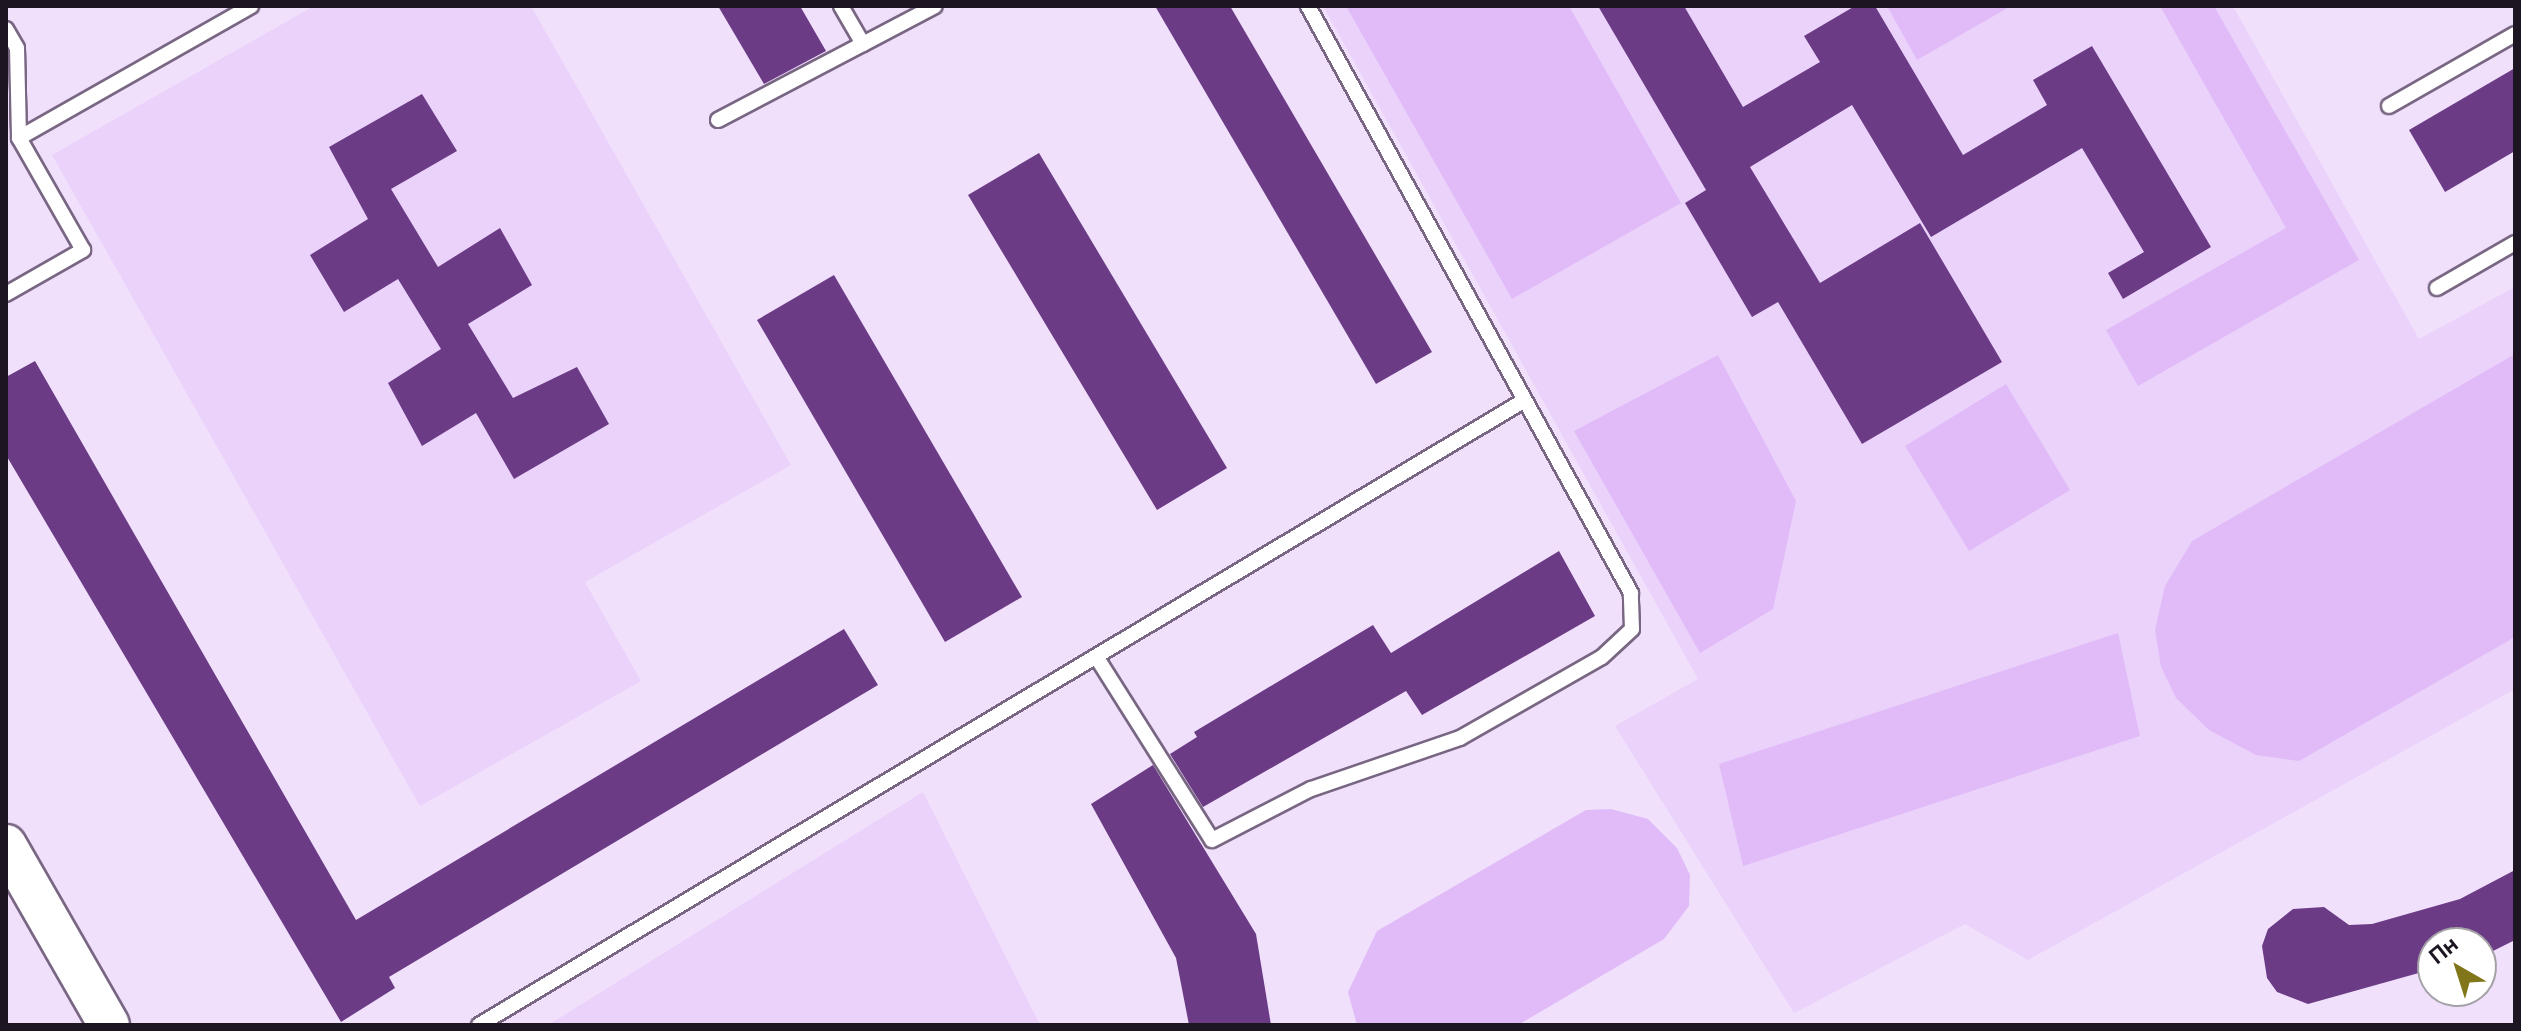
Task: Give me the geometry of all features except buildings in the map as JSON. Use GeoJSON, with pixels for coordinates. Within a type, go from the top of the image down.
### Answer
{"type":"FeatureCollection","features":[{"type":"Feature","properties":{"kind":"main road"},"geometry":{"type":"LineString","coordinates":[[6,845],[109,1025]]}},
{"type":"Feature","properties":{"kind":"lane"},"geometry":{"type":"LineString","coordinates":[[19,138],[251,6]]}},
{"type":"Feature","properties":{"kind":"lane"},"geometry":{"type":"LineString","coordinates":[[841,6],[863,44]]}},
{"type":"Feature","properties":{"kind":"lane"},"geometry":{"type":"LineString","coordinates":[[718,120],[935,6]]}},
{"type":"Feature","properties":{"kind":"lane"},"geometry":{"type":"LineString","coordinates":[[1097,658],[1212,840],[1311,789],[1460,738],[1602,657],[1632,629],[1631,593],[1308,6]]}},
{"type":"Feature","properties":{"kind":"lane"},"geometry":{"type":"LineString","coordinates":[[6,29],[17,48],[19,138],[83,250],[6,294]]}},
{"type":"Feature","properties":{"kind":"lane"},"geometry":{"type":"LineString","coordinates":[[2389,106],[2515,34]]}},
{"type":"Feature","properties":{"kind":"lane"},"geometry":{"type":"LineString","coordinates":[[2437,288],[2515,243]]}},
{"type":"Feature","properties":{"kind":"lane"},"geometry":{"type":"LineString","coordinates":[[479,1025],[1525,400]]}},
{"type":"Feature","properties":{"kind":"shaded area"},"geometry":{"type":"Polygon","coordinates":[[[314,6],[531,6],[791,465],[585,582],[641,681],[420,806],[52,155],[314,6]]]}},
{"type":"Feature","properties":{"kind":"shaded area"},"geometry":{"type":"Polygon","coordinates":[[[1323,6],[2233,6],[2419,339],[2515,287],[2515,689],[2028,960],[1965,924],[1794,1013],[1615,726],[1698,679],[1323,6]]]}},
{"type":"Feature","properties":{"kind":"shaded area"},"geometry":{"type":"Polygon","coordinates":[[[1346,6],[1569,6],[1681,203],[1512,299],[1346,6]]]}},
{"type":"Feature","properties":{"kind":"shaded area"},"geometry":{"type":"Polygon","coordinates":[[[1887,6],[2011,6],[1917,60],[1887,6]]]}},
{"type":"Feature","properties":{"kind":"shaded area"},"geometry":{"type":"Polygon","coordinates":[[[2160,6],[2214,6],[2359,260],[2138,386],[2106,330],[2286,228],[2160,6]]]}},
{"type":"Feature","properties":{"kind":"shaded area"},"geometry":{"type":"Polygon","coordinates":[[[2515,354],[2515,637],[2299,761],[2256,755],[2209,730],[2176,698],[2161,667],[2155,630],[2165,586],[2192,541],[2515,354]]]}},
{"type":"Feature","properties":{"kind":"shaded area"},"geometry":{"type":"Polygon","coordinates":[[[1718,355],[1796,501],[1773,609],[1700,653],[1574,431],[1718,355]]]}},
{"type":"Feature","properties":{"kind":"shaded area"},"geometry":{"type":"Polygon","coordinates":[[[2006,384],[2070,490],[1969,551],[1905,446],[2006,384]]]}},
{"type":"Feature","properties":{"kind":"shaded area"},"geometry":{"type":"Polygon","coordinates":[[[2118,633],[2140,736],[1743,866],[1719,764],[2118,633]]]}},
{"type":"Feature","properties":{"kind":"shaded area"},"geometry":{"type":"Polygon","coordinates":[[[923,792],[1040,1025],[548,1025],[717,920],[923,792]]]}},
{"type":"Feature","properties":{"kind":"shaded area"},"geometry":{"type":"Polygon","coordinates":[[[1611,809],[1648,819],[1677,848],[1690,875],[1689,906],[1664,939],[1518,1025],[1357,1025],[1348,992],[1377,931],[1586,810],[1611,809]]]}}]}
